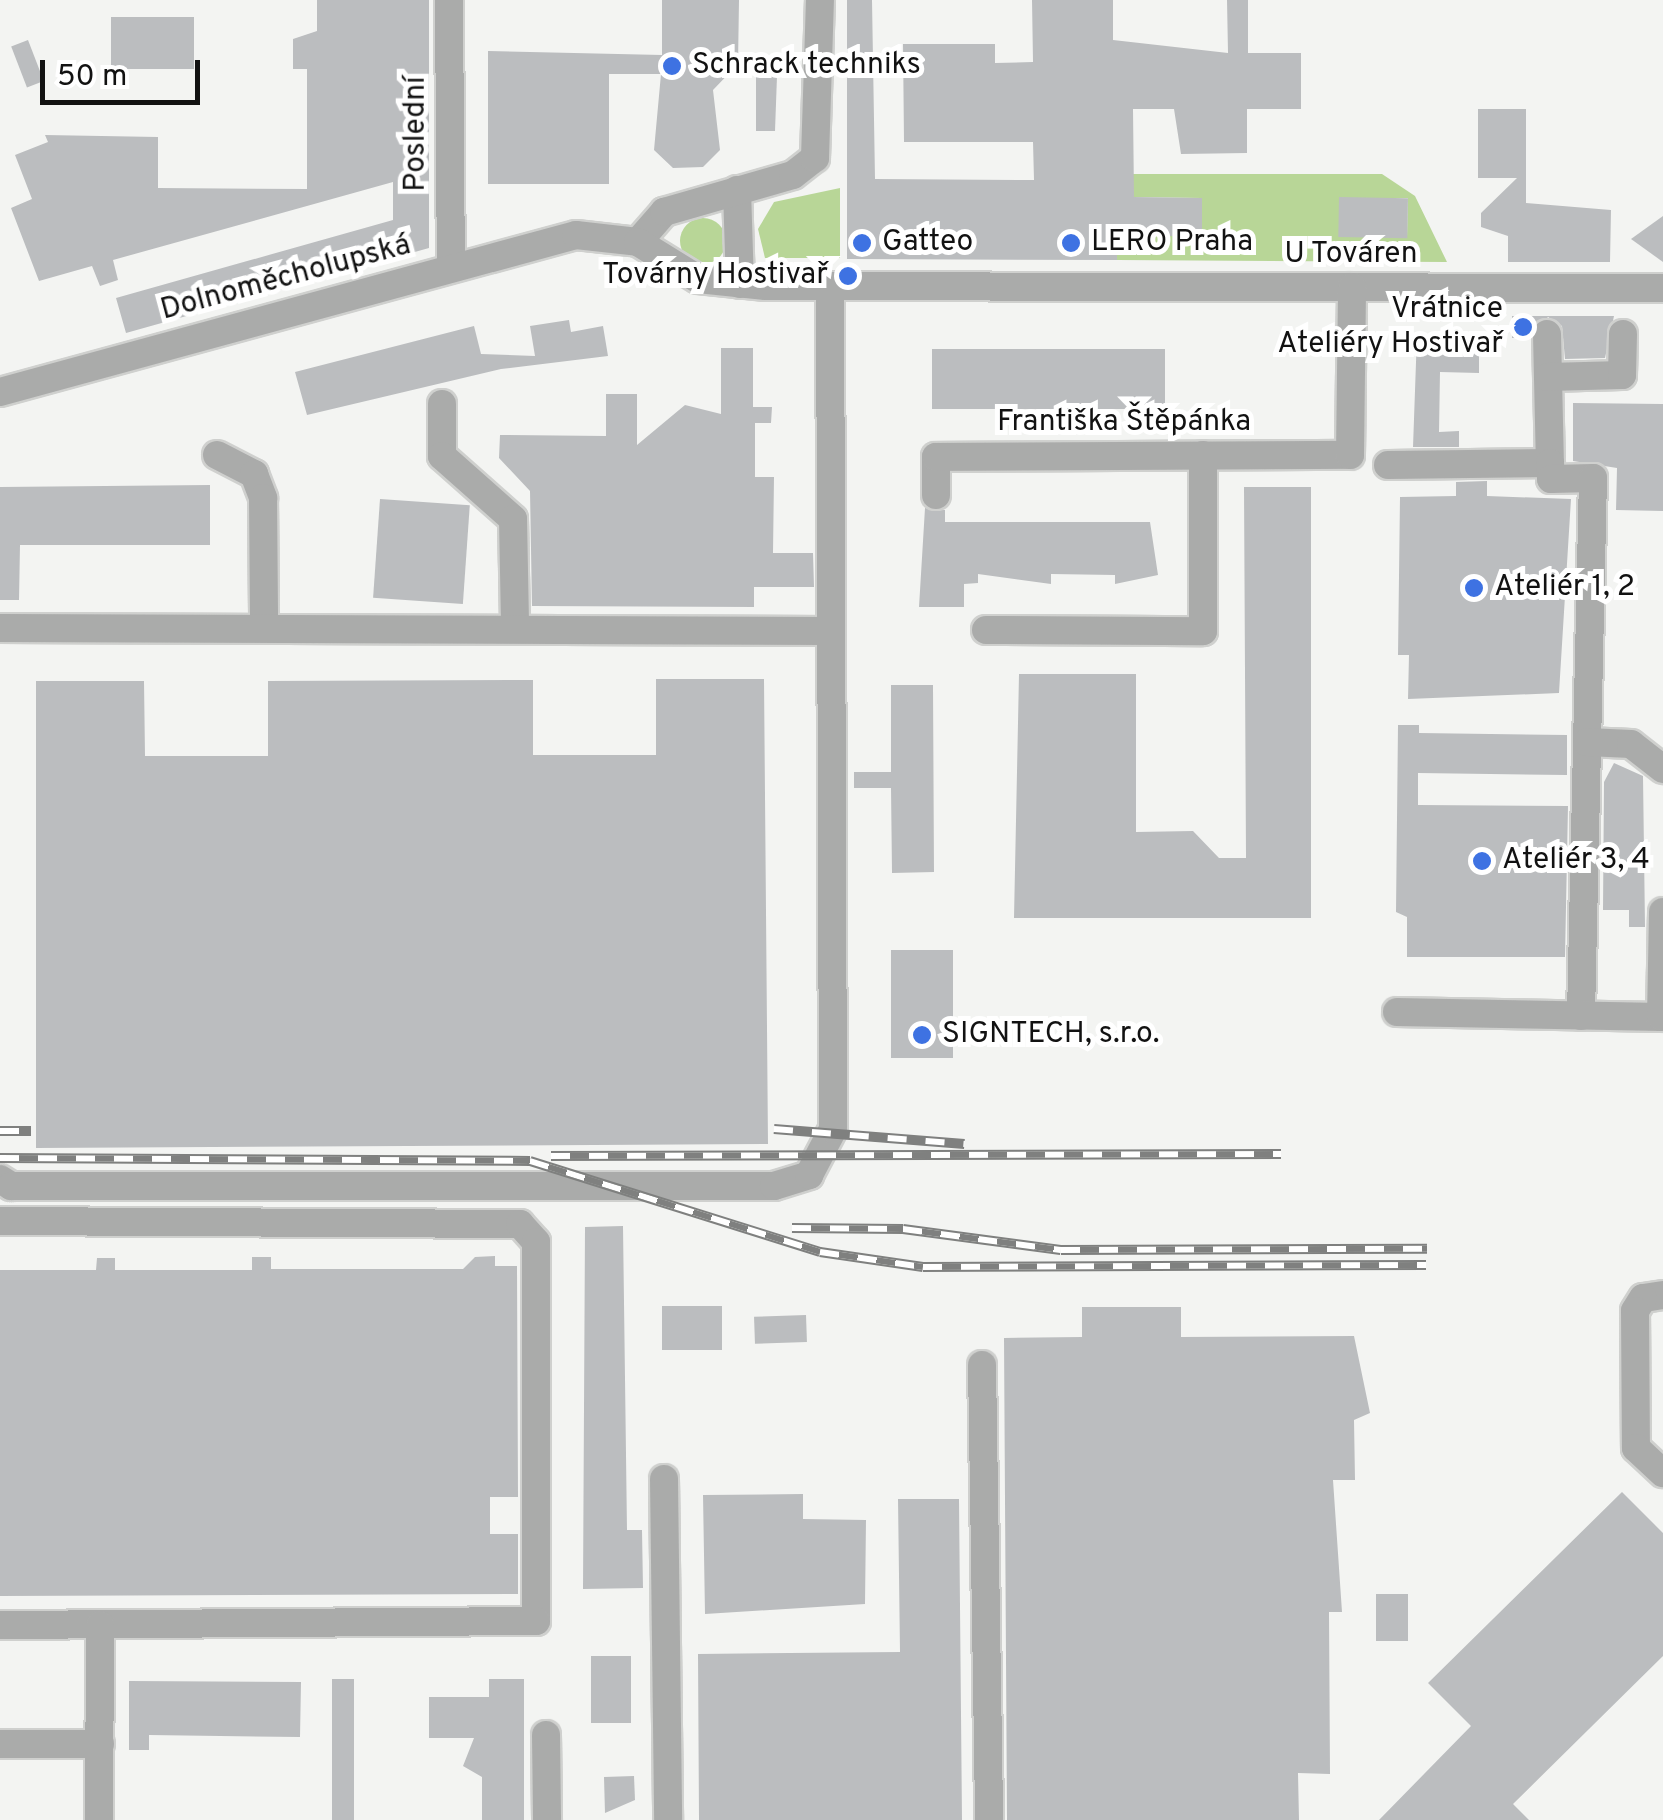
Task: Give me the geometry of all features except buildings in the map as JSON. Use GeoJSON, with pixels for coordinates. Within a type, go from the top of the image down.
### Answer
{"type":"FeatureCollection","features":[{"type":"Feature","properties":{"kind":"street","name":"Poslední"},"geometry":{"type":"LineString","coordinates":[[449,0],[451,267]]}},
{"type":"Feature","properties":{"kind":"street"},"geometry":{"type":"LineString","coordinates":[[638,242],[664,212],[738,190],[815,158],[820,0]]}},
{"type":"Feature","properties":{"kind":"street"},"geometry":{"type":"LineString","coordinates":[[738,190],[740,284]]}},
{"type":"Feature","properties":{"kind":"street","name":"Dolnoměcholupská"},"geometry":{"type":"LineString","coordinates":[[0,392],[451,267],[590,234]]}},
{"type":"Feature","properties":{"kind":"street","name":"U Továren"},"geometry":{"type":"LineString","coordinates":[[590,234],[638,242],[686,275],[740,284],[1663,288]]}},
{"type":"Feature","properties":{"kind":"street"},"geometry":{"type":"LineString","coordinates":[[0,1179],[11,1186],[774,1186],[809,1175],[832,1130],[830,287]]}},
{"type":"Feature","properties":{"kind":"street","name":"Františka Štěpánka"},"geometry":{"type":"LineString","coordinates":[[936,495],[936,457],[1350,455],[1352,288]]}},
{"type":"Feature","properties":{"kind":"street"},"geometry":{"type":"LineString","coordinates":[[1547,334],[1551,479],[1593,478],[1581,1016]]}},
{"type":"Feature","properties":{"kind":"street"},"geometry":{"type":"LineString","coordinates":[[1548,376],[1622,376],[1623,334]]}},
{"type":"Feature","properties":{"kind":"street"},"geometry":{"type":"LineString","coordinates":[[442,404],[442,456],[513,519],[515,628]]}},
{"type":"Feature","properties":{"kind":"street"},"geometry":{"type":"LineString","coordinates":[[217,455],[254,474],[263,498],[264,626]]}},
{"type":"Feature","properties":{"kind":"street"},"geometry":{"type":"LineString","coordinates":[[986,630],[1203,632],[1203,455]]}},
{"type":"Feature","properties":{"kind":"street"},"geometry":{"type":"LineString","coordinates":[[1388,465],[1550,463]]}},
{"type":"Feature","properties":{"kind":"street"},"geometry":{"type":"LineString","coordinates":[[0,628],[829,630]]}},
{"type":"Feature","properties":{"kind":"street"},"geometry":{"type":"LineString","coordinates":[[1587,742],[1631,744],[1663,769]]}},
{"type":"Feature","properties":{"kind":"street"},"geometry":{"type":"LineString","coordinates":[[1397,1012],[1660,1017],[1663,912]]}},
{"type":"Feature","properties":{"kind":"street"},"geometry":{"type":"LineString","coordinates":[[0,1221],[520,1224],[536,1242],[536,1621],[0,1625]]}},
{"type":"Feature","properties":{"kind":"street"},"geometry":{"type":"LineString","coordinates":[[1657,1295],[1635,1311],[1635,1373],[1638,1456],[1660,1472]]}},
{"type":"Feature","properties":{"kind":"street"},"geometry":{"type":"LineString","coordinates":[[982,1365],[989,1820]]}},
{"type":"Feature","properties":{"kind":"street"},"geometry":{"type":"LineString","coordinates":[[664,1479],[668,1820]]}},
{"type":"Feature","properties":{"kind":"street"},"geometry":{"type":"LineString","coordinates":[[100,1625],[100,1820]]}},
{"type":"Feature","properties":{"kind":"street"},"geometry":{"type":"LineString","coordinates":[[546,1735],[547,1820]]}},
{"type":"Feature","properties":{"kind":"street"},"geometry":{"type":"LineString","coordinates":[[0,1744],[100,1744]]}},
{"type":"Feature","properties":{"kind":"green space"},"geometry":{"type":"Polygon","coordinates":[[[1105,174],[1382,174],[1415,196],[1447,262],[1117,260],[1117,239],[1105,239],[1105,174]],[[1133,197],[1132,236],[1201,236],[1201,198],[1133,197]],[[1339,198],[1339,236],[1407,237],[1408,198],[1339,198]]]}},
{"type":"Feature","properties":{"kind":"green space"},"geometry":{"type":"Polygon","coordinates":[[[840,188],[840,258],[765,258],[758,229],[774,202],[840,188]]]}},
{"type":"Feature","properties":{"kind":"green space"},"geometry":{"type":"Polygon","coordinates":[[[703,218],[719,225],[726,241],[719,257],[703,264],[687,257],[680,241],[687,225],[703,218]]]}},
{"type":"Feature","properties":{"kind":"railway"},"geometry":{"type":"LineString","coordinates":[[774,1129],[964,1144]]}},
{"type":"Feature","properties":{"kind":"railway"},"geometry":{"type":"LineString","coordinates":[[0,1131],[31,1131]]}},
{"type":"Feature","properties":{"kind":"railway"},"geometry":{"type":"LineString","coordinates":[[551,1156],[1281,1154]]}},
{"type":"Feature","properties":{"kind":"railway"},"geometry":{"type":"LineString","coordinates":[[0,1158],[530,1161],[820,1252],[923,1267],[1426,1265]]}},
{"type":"Feature","properties":{"kind":"railway"},"geometry":{"type":"LineString","coordinates":[[792,1228],[903,1229],[1061,1250],[1427,1249]]}},
{"type":"Feature","properties":{"kind":"place","name":"Schrack techniks"},"geometry":{"type":"Point","coordinates":[672,66]}},
{"type":"Feature","properties":{"kind":"place","name":"Gatteo"},"geometry":{"type":"Point","coordinates":[862,243]}},
{"type":"Feature","properties":{"kind":"place","name":"LERO Praha"},"geometry":{"type":"Point","coordinates":[1071,243]}},
{"type":"Feature","properties":{"kind":"place","name":"Továrny Hostivař"},"geometry":{"type":"Point","coordinates":[848,276]}},
{"type":"Feature","properties":{"kind":"place","name":"Vrátnice Ateliéry Hostivař"},"geometry":{"type":"Point","coordinates":[1523,327]}},
{"type":"Feature","properties":{"kind":"place","name":"Ateliér 1, 2"},"geometry":{"type":"Point","coordinates":[1474,588]}},
{"type":"Feature","properties":{"kind":"place","name":"Ateliér 3, 4"},"geometry":{"type":"Point","coordinates":[1482,861]}},
{"type":"Feature","properties":{"kind":"place","name":"SIGNTECH, s.r.o."},"geometry":{"type":"Point","coordinates":[922,1035]}}]}
